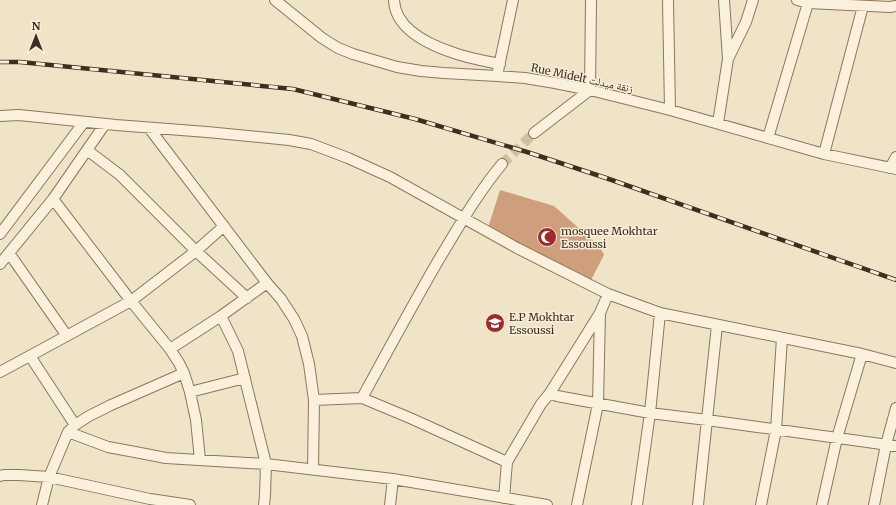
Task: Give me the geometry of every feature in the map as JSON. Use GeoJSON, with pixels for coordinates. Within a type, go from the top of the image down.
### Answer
{"type":"FeatureCollection","features":[{"type":"Feature","properties":{"kind":"street","name":"Rue Midelt زنقة ميدلت"},"geometry":{"type":"LineString","coordinates":[[275,0],[322,38],[338,48],[398,67],[444,74],[497,76],[548,82],[590,90],[718,123],[824,154],[893,168]]}},
{"type":"Feature","properties":{"kind":"street"},"geometry":{"type":"LineString","coordinates":[[394,0],[399,18],[413,33],[432,44],[455,54],[500,64]]}},
{"type":"Feature","properties":{"kind":"street"},"geometry":{"type":"LineString","coordinates":[[497,76],[513,0]]}},
{"type":"Feature","properties":{"kind":"street"},"geometry":{"type":"LineString","coordinates":[[534,133],[590,90],[591,0]]}},
{"type":"Feature","properties":{"kind":"street"},"geometry":{"type":"LineString","coordinates":[[668,0],[670,110]]}},
{"type":"Feature","properties":{"kind":"street"},"geometry":{"type":"LineString","coordinates":[[718,123],[728,59],[724,0]]}},
{"type":"Feature","properties":{"kind":"street"},"geometry":{"type":"LineString","coordinates":[[728,59],[746,22],[753,0]]}},
{"type":"Feature","properties":{"kind":"street"},"geometry":{"type":"LineString","coordinates":[[797,0],[863,6],[896,6]]}},
{"type":"Feature","properties":{"kind":"street"},"geometry":{"type":"LineString","coordinates":[[768,138],[808,2]]}},
{"type":"Feature","properties":{"kind":"street"},"geometry":{"type":"LineString","coordinates":[[824,154],[863,6]]}},
{"type":"Feature","properties":{"kind":"street"},"geometry":{"type":"LineString","coordinates":[[0,116],[19,115],[149,128],[262,137],[311,144],[348,158],[390,177],[524,252],[608,294],[660,313],[862,354],[896,363]]}},
{"type":"Feature","properties":{"kind":"street"},"geometry":{"type":"LineString","coordinates":[[0,234],[84,122]]}},
{"type":"Feature","properties":{"kind":"street"},"geometry":{"type":"LineString","coordinates":[[0,264],[53,199],[106,124]]}},
{"type":"Feature","properties":{"kind":"street"},"geometry":{"type":"LineString","coordinates":[[149,128],[294,318],[302,336],[309,364],[314,400],[313,470]]}},
{"type":"Feature","properties":{"kind":"street"},"geometry":{"type":"LineString","coordinates":[[87,150],[120,175],[196,251],[247,298]]}},
{"type":"Feature","properties":{"kind":"street"},"geometry":{"type":"LineString","coordinates":[[893,168],[896,157]]}},
{"type":"Feature","properties":{"kind":"street"},"geometry":{"type":"LineString","coordinates":[[362,398],[463,219],[486,184],[502,164]]}},
{"type":"Feature","properties":{"kind":"street"},"geometry":{"type":"LineString","coordinates":[[53,199],[130,301],[170,349],[179,363],[190,392],[196,420],[200,460]]}},
{"type":"Feature","properties":{"kind":"street"},"geometry":{"type":"LineString","coordinates":[[0,372],[130,301],[196,251],[224,226]]}},
{"type":"Feature","properties":{"kind":"street"},"geometry":{"type":"LineString","coordinates":[[9,253],[67,336]]}},
{"type":"Feature","properties":{"kind":"street"},"geometry":{"type":"LineString","coordinates":[[170,349],[222,316],[267,283]]}},
{"type":"Feature","properties":{"kind":"street"},"geometry":{"type":"LineString","coordinates":[[504,498],[507,462],[541,404],[550,393],[600,313],[608,294]]}},
{"type":"Feature","properties":{"kind":"street"},"geometry":{"type":"LineString","coordinates":[[577,505],[598,404],[600,313]]}},
{"type":"Feature","properties":{"kind":"street"},"geometry":{"type":"LineString","coordinates":[[637,505],[650,413],[660,313]]}},
{"type":"Feature","properties":{"kind":"street"},"geometry":{"type":"LineString","coordinates":[[222,316],[238,351],[266,464],[264,505]]}},
{"type":"Feature","properties":{"kind":"street"},"geometry":{"type":"LineString","coordinates":[[698,505],[717,325]]}},
{"type":"Feature","properties":{"kind":"street"},"geometry":{"type":"LineString","coordinates":[[761,505],[776,430],[782,338]]}},
{"type":"Feature","properties":{"kind":"street"},"geometry":{"type":"LineString","coordinates":[[822,505],[837,438],[862,354]]}},
{"type":"Feature","properties":{"kind":"street"},"geometry":{"type":"LineString","coordinates":[[30,356],[75,425]]}},
{"type":"Feature","properties":{"kind":"street"},"geometry":{"type":"LineString","coordinates":[[42,505],[49,477],[68,432],[75,425],[111,405],[184,373]]}},
{"type":"Feature","properties":{"kind":"street"},"geometry":{"type":"LineString","coordinates":[[190,392],[245,378]]}},
{"type":"Feature","properties":{"kind":"street"},"geometry":{"type":"LineString","coordinates":[[550,393],[557,396],[650,413],[891,446]]}},
{"type":"Feature","properties":{"kind":"street"},"geometry":{"type":"LineString","coordinates":[[314,400],[362,398],[507,462]]}},
{"type":"Feature","properties":{"kind":"street"},"geometry":{"type":"LineString","coordinates":[[874,505],[891,446],[896,408]]}},
{"type":"Feature","properties":{"kind":"street"},"geometry":{"type":"LineString","coordinates":[[68,432],[108,447],[166,458],[266,464],[393,479],[547,505]]}},
{"type":"Feature","properties":{"kind":"street"},"geometry":{"type":"LineString","coordinates":[[1,472],[49,477],[150,499],[190,505]]}},
{"type":"Feature","properties":{"kind":"street"},"geometry":{"type":"LineString","coordinates":[[390,505],[393,479]]}},
{"type":"Feature","properties":{"kind":"building","name":"mosquee Mokhtar Essoussi"},"geometry":{"type":"Polygon","coordinates":[[[500,190],[554,206],[600,247],[604,255],[590,282],[488,228],[500,190]]]}},
{"type":"Feature","properties":{"kind":"tunnel"},"geometry":{"type":"LineString","coordinates":[[502,164],[534,133]]}},
{"type":"Feature","properties":{"kind":"railway"},"geometry":{"type":"LineString","coordinates":[[0,62],[20,62],[293,89],[415,119],[527,152],[606,178],[896,280]]}},
{"type":"Feature","properties":{"kind":"place","name":"mosquee Mokhtar Essoussi"},"geometry":{"type":"Point","coordinates":[547,237]}},
{"type":"Feature","properties":{"kind":"place","name":"E.P Mokhtar Essoussi"},"geometry":{"type":"Point","coordinates":[495,323]}}]}
